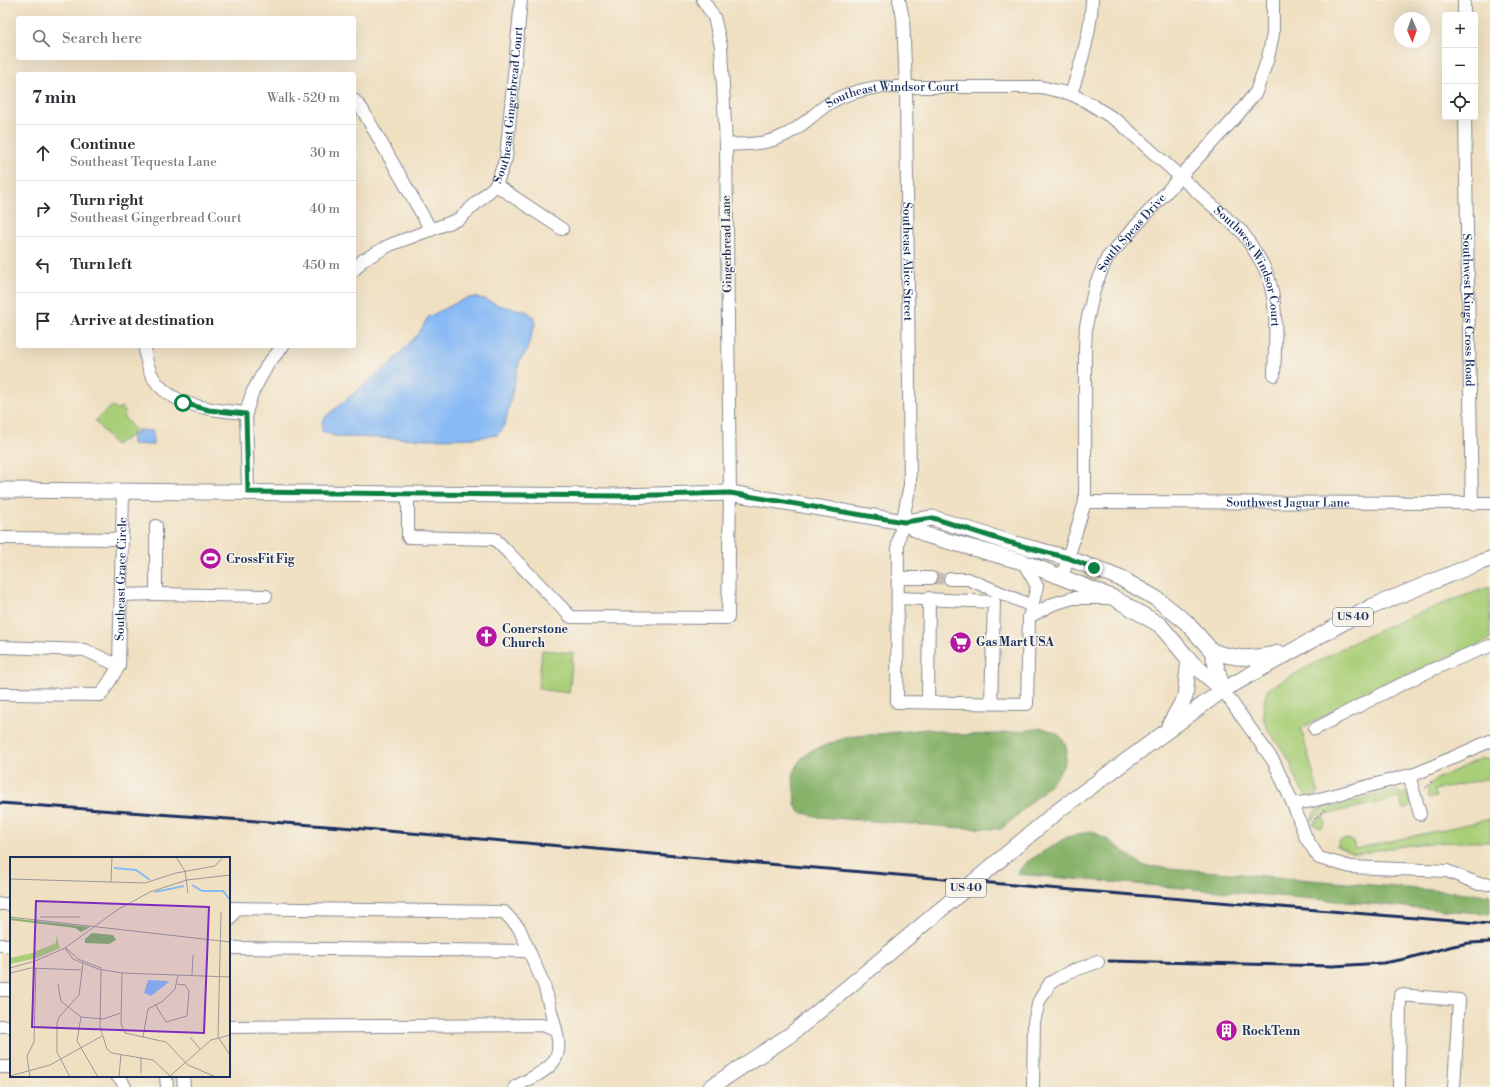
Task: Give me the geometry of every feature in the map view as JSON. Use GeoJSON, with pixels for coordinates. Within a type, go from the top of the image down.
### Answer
{"type":"FeatureCollection","features":[{"type":"Feature","properties":{"kind":"main road"},"geometry":{"type":"LineString","coordinates":[[0,490],[619,496],[730,493],[904,522],[933,518],[1008,542],[1068,558],[1122,579],[1157,599],[1186,622],[1212,651],[1223,690]]}},
{"type":"Feature","properties":{"kind":"main road"},"geometry":{"type":"LineString","coordinates":[[904,522],[926,535],[1023,562],[1114,598],[1160,625],[1189,659],[1223,690]]}},
{"type":"Feature","properties":{"kind":"main road","name":"US 40"},"geometry":{"type":"LineString","coordinates":[[711,1087],[790,1035],[1059,810],[1223,690],[1371,607],[1490,559]]}},
{"type":"Feature","properties":{"kind":"main road"},"geometry":{"type":"LineString","coordinates":[[1212,651],[1237,658],[1259,658],[1296,650]]}},
{"type":"Feature","properties":{"kind":"main road"},"geometry":{"type":"LineString","coordinates":[[1166,732],[1185,697],[1189,659]]}},
{"type":"Feature","properties":{"kind":"street","name":"Southeast Gingerbread Court"},"geometry":{"type":"LineString","coordinates":[[356,268],[363,260],[390,245],[458,219],[496,185],[506,158],[521,0]]}},
{"type":"Feature","properties":{"kind":"street","name":"Gingerbread Lane"},"geometry":{"type":"LineString","coordinates":[[408,494],[408,537],[494,539],[572,617],[728,618],[730,493],[726,145],[721,46],[714,17],[703,0]]}},
{"type":"Feature","properties":{"kind":"street","name":"Southeast Alice Street"},"geometry":{"type":"LineString","coordinates":[[899,0],[902,18],[906,87],[910,484],[904,522],[898,543],[899,598],[897,702],[928,702]]}},
{"type":"Feature","properties":{"kind":"street"},"geometry":{"type":"LineString","coordinates":[[1071,94],[1084,51],[1091,18],[1092,0]]}},
{"type":"Feature","properties":{"kind":"street","name":"South Speas Drive"},"geometry":{"type":"LineString","coordinates":[[1062,578],[1085,502],[1086,326],[1095,286],[1108,258],[1235,118],[1256,92],[1268,58],[1273,34],[1273,0]]}},
{"type":"Feature","properties":{"kind":"street"},"geometry":{"type":"LineString","coordinates":[[1464,0],[1464,12]]}},
{"type":"Feature","properties":{"kind":"street","name":"Southeast Windsor Court"},"geometry":{"type":"LineString","coordinates":[[726,145],[762,143],[782,137],[796,130],[828,104],[840,97],[858,91],[878,87],[1041,87],[1071,94],[1089,103],[1119,122],[1180,177]]}},
{"type":"Feature","properties":{"kind":"street"},"geometry":{"type":"LineString","coordinates":[[356,102],[362,109],[431,230]]}},
{"type":"Feature","properties":{"kind":"street","name":"Southwest Kings Cross Road"},"geometry":{"type":"LineString","coordinates":[[1466,120],[1472,504]]}},
{"type":"Feature","properties":{"kind":"street","name":"Southwest Windsor Court"},"geometry":{"type":"LineString","coordinates":[[1180,177],[1242,232],[1257,253],[1267,274],[1274,298],[1274,375]]}},
{"type":"Feature","properties":{"kind":"street"},"geometry":{"type":"LineString","coordinates":[[496,185],[562,229]]}},
{"type":"Feature","properties":{"kind":"street"},"geometry":{"type":"LineString","coordinates":[[145,348],[145,358],[152,375],[162,389],[183,403],[209,410],[246,414]]}},
{"type":"Feature","properties":{"kind":"street"},"geometry":{"type":"LineString","coordinates":[[248,492],[246,414],[252,393],[268,364],[281,348]]}},
{"type":"Feature","properties":{"kind":"street","name":"Southeast Grace Circle"},"geometry":{"type":"LineString","coordinates":[[119,666],[123,492]]}},
{"type":"Feature","properties":{"kind":"street","name":"Southwest Jaguar Lane"},"geometry":{"type":"LineString","coordinates":[[1085,502],[1490,503]]}},
{"type":"Feature","properties":{"kind":"street"},"geometry":{"type":"LineString","coordinates":[[156,526],[156,594]]}},
{"type":"Feature","properties":{"kind":"street"},"geometry":{"type":"LineString","coordinates":[[0,538],[122,539]]}},
{"type":"Feature","properties":{"kind":"street"},"geometry":{"type":"LineString","coordinates":[[929,598],[928,702],[1027,704],[1031,612],[1037,586],[1023,562]]}},
{"type":"Feature","properties":{"kind":"street"},"geometry":{"type":"LineString","coordinates":[[898,578],[931,578]]}},
{"type":"Feature","properties":{"kind":"street"},"geometry":{"type":"LineString","coordinates":[[950,579],[968,579],[995,597],[1031,612],[1073,598],[1114,598]]}},
{"type":"Feature","properties":{"kind":"street"},"geometry":{"type":"LineString","coordinates":[[121,595],[156,594],[266,596]]}},
{"type":"Feature","properties":{"kind":"street"},"geometry":{"type":"LineString","coordinates":[[899,598],[995,597]]}},
{"type":"Feature","properties":{"kind":"street"},"geometry":{"type":"LineString","coordinates":[[991,703],[995,597]]}},
{"type":"Feature","properties":{"kind":"street"},"geometry":{"type":"LineString","coordinates":[[1315,729],[1393,688],[1473,652],[1490,646]]}},
{"type":"Feature","properties":{"kind":"street"},"geometry":{"type":"LineString","coordinates":[[0,647],[85,650],[119,666],[101,695],[0,694]]}},
{"type":"Feature","properties":{"kind":"street"},"geometry":{"type":"LineString","coordinates":[[1223,690],[1274,762],[1293,804],[1306,838],[1319,858],[1351,867],[1447,871],[1479,884],[1490,884]]}},
{"type":"Feature","properties":{"kind":"street"},"geometry":{"type":"LineString","coordinates":[[1293,804],[1312,801],[1418,773],[1490,741]]}},
{"type":"Feature","properties":{"kind":"street"},"geometry":{"type":"LineString","coordinates":[[1409,775],[1420,814]]}},
{"type":"Feature","properties":{"kind":"street"},"geometry":{"type":"LineString","coordinates":[[233,908],[504,912],[519,928],[530,951],[544,985],[560,1042],[556,1060],[548,1069],[515,1087]]}},
{"type":"Feature","properties":{"kind":"street"},"geometry":{"type":"LineString","coordinates":[[230,948],[530,951]]}},
{"type":"Feature","properties":{"kind":"street"},"geometry":{"type":"LineString","coordinates":[[1033,1087],[1034,1022],[1039,1001],[1050,983],[1069,972],[1098,962]]}},
{"type":"Feature","properties":{"kind":"street"},"geometry":{"type":"LineString","coordinates":[[1399,1087],[1400,996],[1459,1000],[1454,1087]]}},
{"type":"Feature","properties":{"kind":"street"},"geometry":{"type":"LineString","coordinates":[[230,1027],[541,1025],[556,1030]]}},
{"type":"Feature","properties":{"kind":"street"},"geometry":{"type":"LineString","coordinates":[[118,1077],[125,1087]]}},
{"type":"Feature","properties":{"kind":"street"},"geometry":{"type":"LineString","coordinates":[[166,1077],[167,1087]]}},
{"type":"Feature","properties":{"kind":"street"},"geometry":{"type":"LineString","coordinates":[[183,1077],[184,1087]]}},
{"type":"Feature","properties":{"kind":"green space"},"geometry":{"type":"Polygon","coordinates":[[[112,406],[117,410],[121,407],[126,413],[123,416],[135,430],[132,435],[115,445],[95,421],[112,406]]]}},
{"type":"Feature","properties":{"kind":"green space"},"geometry":{"type":"Polygon","coordinates":[[[1490,587],[1490,640],[1390,682],[1301,728],[1318,791],[1317,794],[1307,797],[1300,787],[1286,755],[1270,734],[1264,720],[1264,700],[1268,689],[1371,634],[1438,605],[1490,587]]]}},
{"type":"Feature","properties":{"kind":"green space"},"geometry":{"type":"Polygon","coordinates":[[[542,650],[573,653],[569,693],[538,689],[542,650]]]}},
{"type":"Feature","properties":{"kind":"green space"},"geometry":{"type":"Polygon","coordinates":[[[1043,728],[1060,736],[1066,745],[1067,754],[1064,764],[1059,773],[1044,791],[1001,829],[964,828],[819,817],[800,812],[795,805],[793,775],[800,760],[810,751],[848,737],[927,729],[964,735],[997,734],[1043,728]]]}},
{"type":"Feature","properties":{"kind":"green space"},"geometry":{"type":"Polygon","coordinates":[[[1481,758],[1490,760],[1490,778],[1435,790],[1436,797],[1429,799],[1428,789],[1433,781],[1481,758]]]}},
{"type":"Feature","properties":{"kind":"green space"},"geometry":{"type":"Polygon","coordinates":[[[1392,791],[1403,794],[1405,792],[1410,800],[1409,808],[1403,808],[1399,798],[1323,815],[1325,825],[1322,828],[1313,824],[1329,808],[1392,791]]]}},
{"type":"Feature","properties":{"kind":"green space"},"geometry":{"type":"Polygon","coordinates":[[[1329,805],[1312,820],[1313,813],[1315,811],[1329,805]]]}},
{"type":"Feature","properties":{"kind":"green space"},"geometry":{"type":"Polygon","coordinates":[[[1490,819],[1490,842],[1424,844],[1358,854],[1351,853],[1337,846],[1340,840],[1348,839],[1353,841],[1355,849],[1490,819]]]}},
{"type":"Feature","properties":{"kind":"green space"},"geometry":{"type":"Polygon","coordinates":[[[1092,831],[1108,840],[1144,866],[1490,895],[1490,914],[1017,874],[1025,863],[1067,837],[1092,831]]]}},
{"type":"Feature","properties":{"kind":"water"},"geometry":{"type":"Polygon","coordinates":[[[474,297],[485,299],[498,305],[526,311],[534,317],[535,324],[526,352],[519,362],[506,420],[502,430],[497,435],[473,438],[434,439],[339,437],[322,431],[323,419],[391,363],[419,333],[428,317],[462,300],[474,297]]]}},
{"type":"Feature","properties":{"kind":"water"},"geometry":{"type":"Polygon","coordinates":[[[137,430],[153,431],[153,445],[132,444],[132,435],[137,434],[137,430]]]}},
{"type":"Feature","properties":{"kind":"tunnel"},"geometry":{"type":"LineString","coordinates":[[931,578],[950,579]]}},
{"type":"Feature","properties":{"kind":"railway"},"geometry":{"type":"LineString","coordinates":[[0,803],[341,827],[1048,888],[1490,924]]}},
{"type":"Feature","properties":{"kind":"railway"},"geometry":{"type":"LineString","coordinates":[[1109,961],[1333,966],[1383,963],[1405,959],[1453,946],[1469,943],[1490,942]]}},
{"type":"Feature","properties":{"kind":"place","name":"CrossFit Fig"},"geometry":{"type":"Point","coordinates":[211,559]}},
{"type":"Feature","properties":{"kind":"place","name":"Conerstone Church"},"geometry":{"type":"Point","coordinates":[486,636]}},
{"type":"Feature","properties":{"kind":"place","name":"Gas Mart USA"},"geometry":{"type":"Point","coordinates":[960,642]}},
{"type":"Feature","properties":{"kind":"place","name":"RockTenn"},"geometry":{"type":"Point","coordinates":[1227,1031]}},
{"type":"Feature","properties":{"kind":"route"},"geometry":{"type":"LineString","coordinates":[[183,403],[209,410],[246,414],[248,492],[619,496],[730,493],[904,522],[933,518],[1008,542],[1068,558],[1094,568]]}}]}
